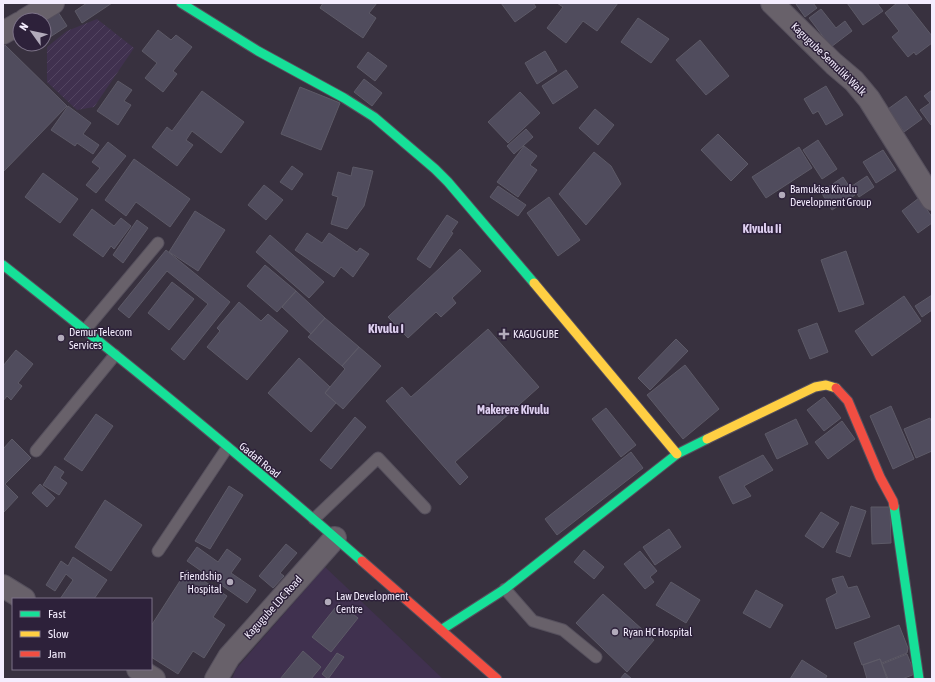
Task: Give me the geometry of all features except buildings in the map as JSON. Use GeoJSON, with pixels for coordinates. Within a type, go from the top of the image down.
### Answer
{"type":"FeatureCollection","features":[{"type":"Feature","properties":{"kind":"street"},"geometry":{"type":"LineString","coordinates":[[38,12],[53,3]]}},
{"type":"Feature","properties":{"kind":"street"},"geometry":{"type":"LineString","coordinates":[[181,3],[258,51],[344,98],[374,117],[435,169],[474,211],[677,454]]}},
{"type":"Feature","properties":{"kind":"street","name":"Kagugube Semuliki Walk"},"geometry":{"type":"LineString","coordinates":[[772,3],[854,81],[869,98],[932,199]]}},
{"type":"Feature","properties":{"kind":"street"},"geometry":{"type":"LineString","coordinates":[[3,33],[12,28]]}},
{"type":"Feature","properties":{"kind":"street","name":"Gadafi Road"},"geometry":{"type":"LineString","coordinates":[[3,265],[85,330],[314,519],[497,679]]}},
{"type":"Feature","properties":{"kind":"street"},"geometry":{"type":"LineString","coordinates":[[441,630],[505,589],[677,454],[818,386],[826,385],[833,386],[843,393],[848,401],[880,477],[893,501],[919,679]]}},
{"type":"Feature","properties":{"kind":"street","name":"Kagugube LDC Road"},"geometry":{"type":"LineString","coordinates":[[216,679],[229,657],[335,538]]}},
{"type":"Feature","properties":{"kind":"street"},"geometry":{"type":"LineString","coordinates":[[3,586],[22,598]]}},
{"type":"Feature","properties":{"kind":"street"},"geometry":{"type":"LineString","coordinates":[[140,670],[154,679]]}},
{"type":"Feature","properties":{"kind":"lane"},"geometry":{"type":"LineString","coordinates":[[85,330],[158,244]]}},
{"type":"Feature","properties":{"kind":"lane"},"geometry":{"type":"LineString","coordinates":[[36,451],[115,355]]}},
{"type":"Feature","properties":{"kind":"lane"},"geometry":{"type":"LineString","coordinates":[[158,551],[228,448]]}},
{"type":"Feature","properties":{"kind":"lane"},"geometry":{"type":"LineString","coordinates":[[314,519],[378,458],[424,508]]}},
{"type":"Feature","properties":{"kind":"lane"},"geometry":{"type":"LineString","coordinates":[[505,589],[533,621],[563,630],[596,657]]}},
{"type":"Feature","properties":{"kind":"shaded area"},"geometry":{"type":"Polygon","coordinates":[[[97,19],[134,48],[94,107],[77,110],[47,82],[47,52],[52,52],[52,43],[67,31],[97,19]]]}},
{"type":"Feature","properties":{"kind":"shaded area","name":"Law Development Centre"},"geometry":{"type":"Polygon","coordinates":[[[325,567],[443,679],[232,679],[236,669],[325,567]]]}},
{"type":"Feature","properties":{"kind":"traffic: fast"},"geometry":{"type":"LineString","coordinates":[[181,3],[258,51],[344,98],[374,117],[448,182],[534,283]]}},
{"type":"Feature","properties":{"kind":"traffic: fast"},"geometry":{"type":"LineString","coordinates":[[3,265],[94,337],[274,485],[362,561]]}},
{"type":"Feature","properties":{"kind":"traffic: fast"},"geometry":{"type":"LineString","coordinates":[[441,630],[505,589],[677,454],[707,439]]}},
{"type":"Feature","properties":{"kind":"traffic: fast"},"geometry":{"type":"LineString","coordinates":[[894,506],[919,679]]}},
{"type":"Feature","properties":{"kind":"traffic: slow"},"geometry":{"type":"LineString","coordinates":[[534,283],[677,454]]}},
{"type":"Feature","properties":{"kind":"traffic: slow"},"geometry":{"type":"LineString","coordinates":[[707,439],[815,387],[826,385],[836,388]]}},
{"type":"Feature","properties":{"kind":"traffic: jam"},"geometry":{"type":"LineString","coordinates":[[836,388],[848,401],[894,506]]}},
{"type":"Feature","properties":{"kind":"traffic: jam"},"geometry":{"type":"LineString","coordinates":[[362,561],[497,679]]}},
{"type":"Feature","properties":{"kind":"place","name":"Bamukisa Kivulu Development Group"},"geometry":{"type":"Point","coordinates":[782,195]}},
{"type":"Feature","properties":{"kind":"place","name":"KAGUGUBE"},"geometry":{"type":"Point","coordinates":[504,334]}},
{"type":"Feature","properties":{"kind":"place","name":"Demur Telecom Services"},"geometry":{"type":"Point","coordinates":[61,338]}},
{"type":"Feature","properties":{"kind":"place","name":"Friendship Hospital"},"geometry":{"type":"Point","coordinates":[230,582]}},
{"type":"Feature","properties":{"kind":"place","name":"Law Development Centre"},"geometry":{"type":"Point","coordinates":[328,602]}},
{"type":"Feature","properties":{"kind":"place","name":"Ryan HC Hospital"},"geometry":{"type":"Point","coordinates":[615,632]}},
{"type":"Feature","properties":{"kind":"district","name":"Kivulu Ii"},"geometry":{"type":"Point","coordinates":[762,228]}},
{"type":"Feature","properties":{"kind":"district","name":"Kivulu I"},"geometry":{"type":"Point","coordinates":[386,328]}},
{"type":"Feature","properties":{"kind":"district","name":"Makerere Kivulu"},"geometry":{"type":"Point","coordinates":[513,410]}}]}
